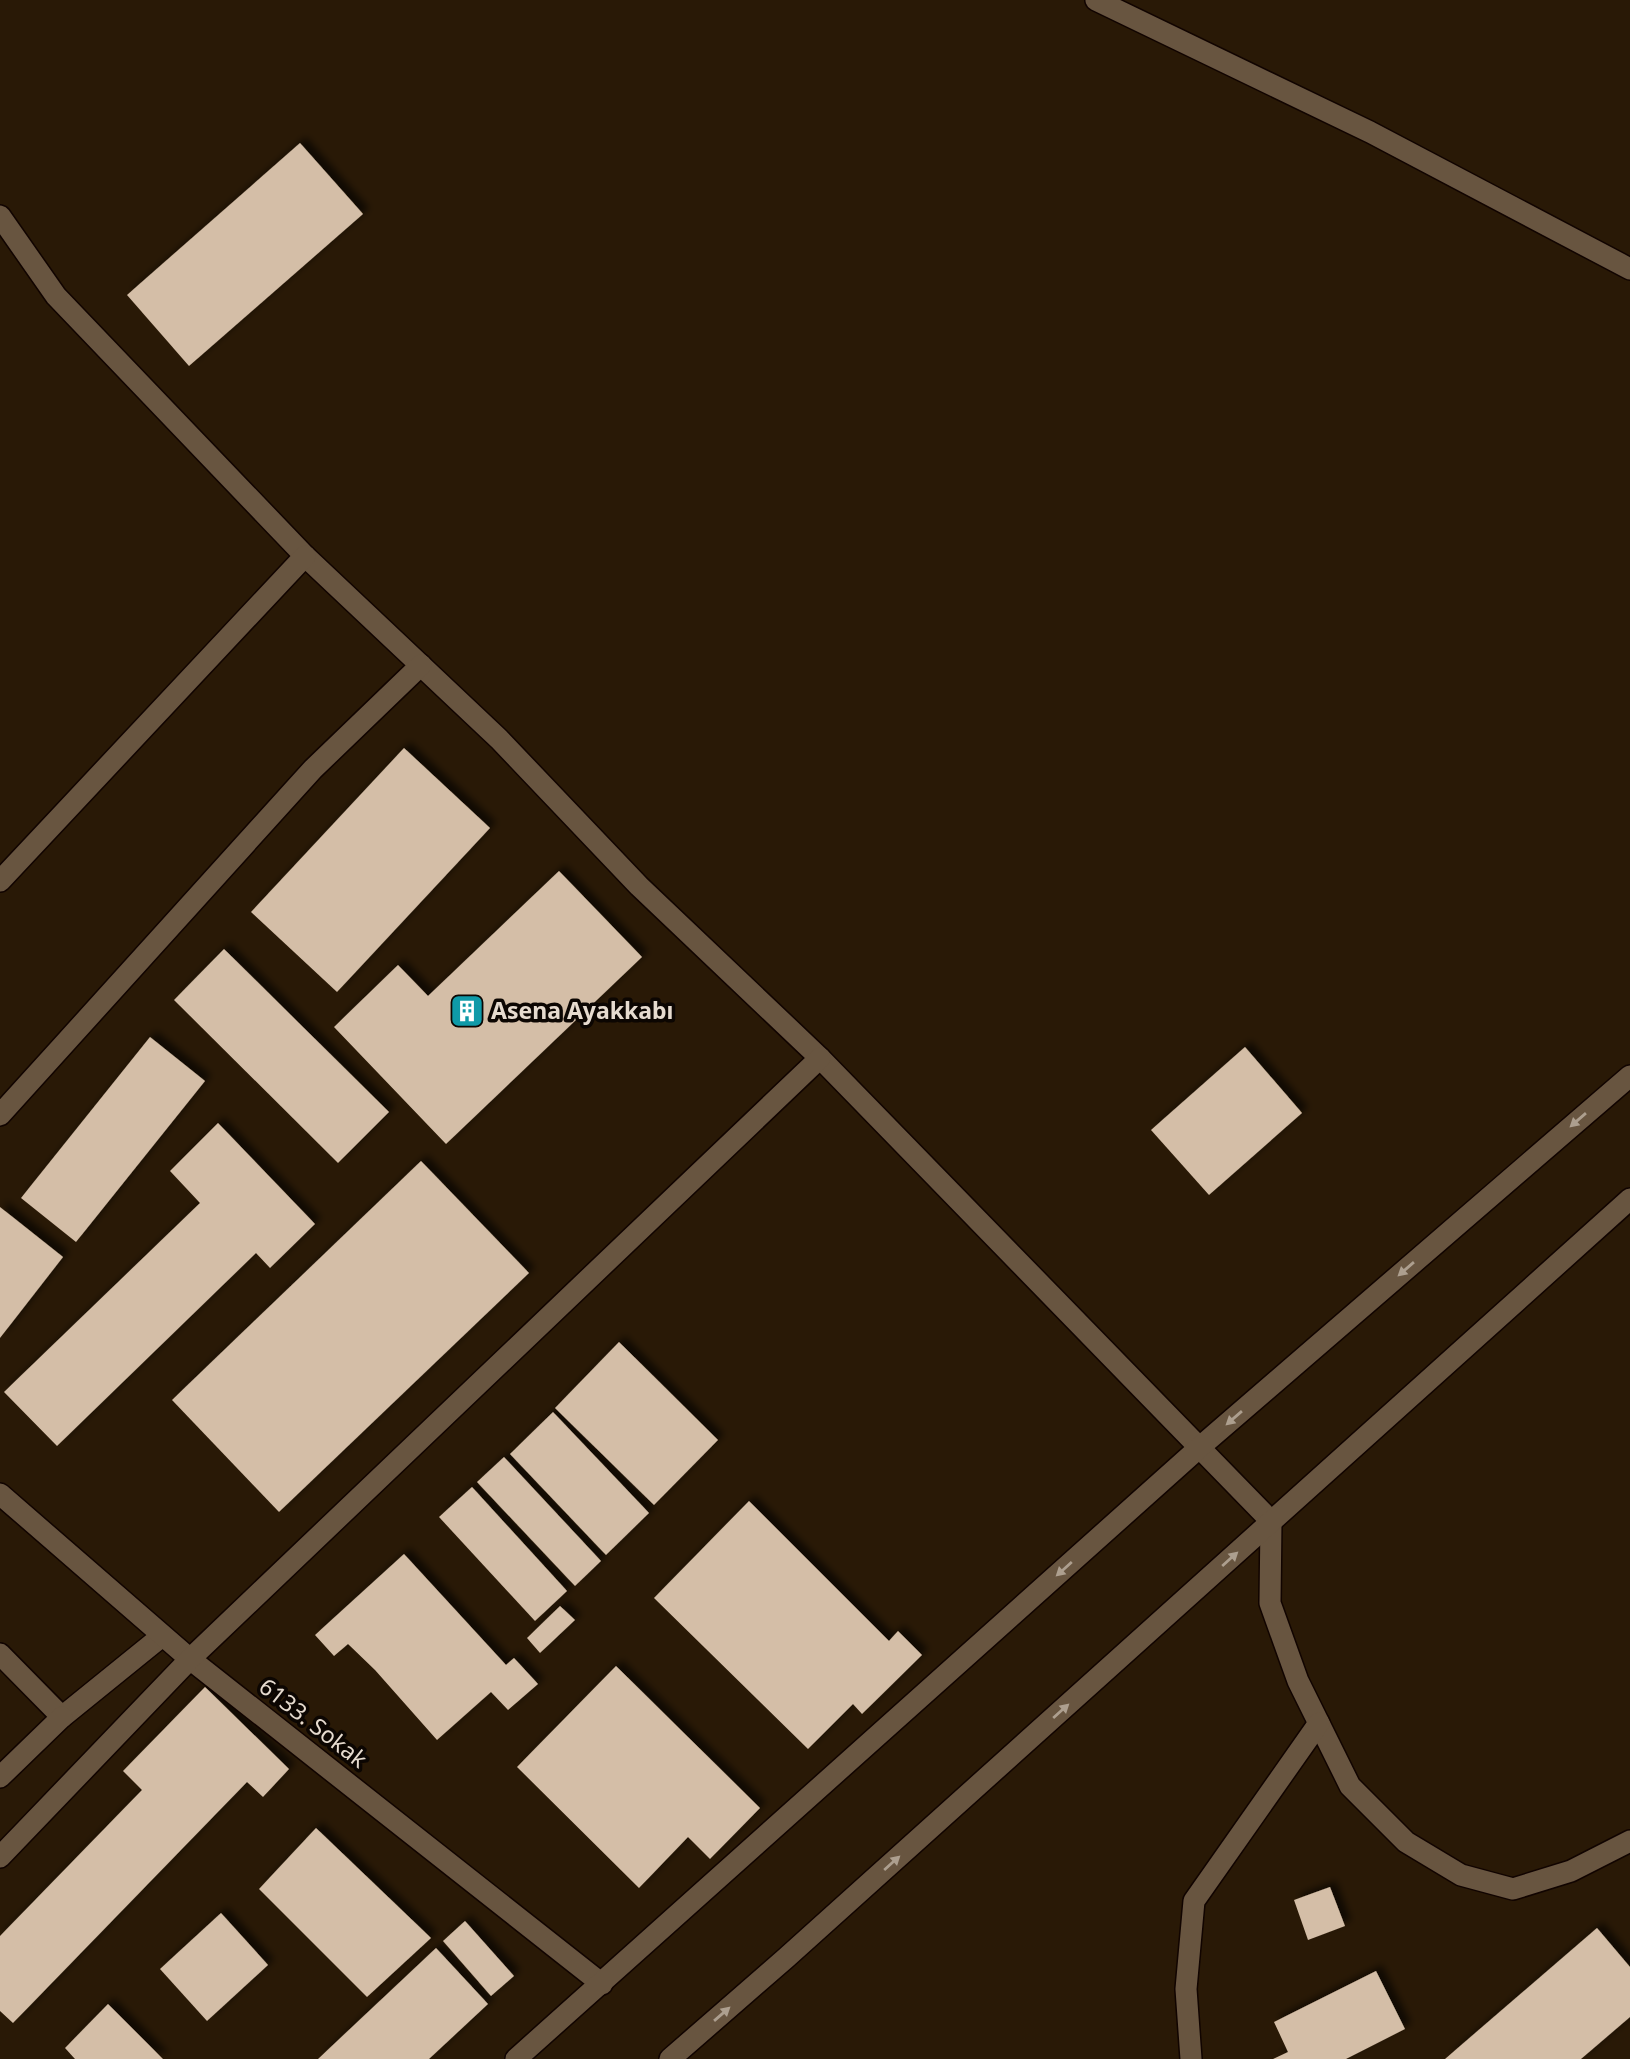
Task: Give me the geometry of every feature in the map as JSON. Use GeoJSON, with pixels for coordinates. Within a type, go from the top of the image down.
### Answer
{"type":"FeatureCollection","features":[{"type":"Feature","properties":{"kind":"street"},"geometry":{"type":"LineString","coordinates":[[1096,0],[1370,132],[1630,269]]}},
{"type":"Feature","properties":{"kind":"street"},"geometry":{"type":"LineString","coordinates":[[3,226],[56,296],[305,556],[499,739],[639,886],[820,1058],[1272,1521],[1270,1603],[1298,1681],[1350,1786],[1406,1842],[1461,1875],[1513,1889],[1571,1871],[1630,1841]]}},
{"type":"Feature","properties":{"kind":"street"},"geometry":{"type":"LineString","coordinates":[[0,881],[305,556]]}},
{"type":"Feature","properties":{"kind":"street"},"geometry":{"type":"LineString","coordinates":[[0,1115],[313,769],[421,665]]}},
{"type":"Feature","properties":{"kind":"street"},"geometry":{"type":"LineString","coordinates":[[0,1857],[190,1660],[820,1058]]}},
{"type":"Feature","properties":{"kind":"street"},"geometry":{"type":"LineString","coordinates":[[516,2059],[1200,1447],[1630,1076]]}},
{"type":"Feature","properties":{"kind":"street"},"geometry":{"type":"LineString","coordinates":[[670,2059],[806,1940],[1630,1199]]}},
{"type":"Feature","properties":{"kind":"street","name":"6133. Sokak"},"geometry":{"type":"LineString","coordinates":[[0,1494],[190,1660],[602,1983]]}},
{"type":"Feature","properties":{"kind":"street"},"geometry":{"type":"LineString","coordinates":[[0,1777],[62,1717],[162,1636]]}},
{"type":"Feature","properties":{"kind":"street"},"geometry":{"type":"LineString","coordinates":[[0,1654],[62,1717]]}},
{"type":"Feature","properties":{"kind":"street"},"geometry":{"type":"LineString","coordinates":[[1191,2059],[1186,1989],[1194,1901],[1320,1723]]}},
{"type":"Feature","properties":{"kind":"building"},"geometry":{"type":"Polygon","coordinates":[[[300,143],[363,214],[189,366],[127,295],[300,143]]]}},
{"type":"Feature","properties":{"kind":"building"},"geometry":{"type":"Polygon","coordinates":[[[404,748],[490,828],[337,992],[251,912],[404,748]]]}},
{"type":"Feature","properties":{"kind":"building","name":"Asena Ayakkabı"},"geometry":{"type":"Polygon","coordinates":[[[559,871],[642,957],[446,1144],[334,1027],[398,965],[428,996],[559,871]]]}},
{"type":"Feature","properties":{"kind":"building"},"geometry":{"type":"Polygon","coordinates":[[[224,949],[389,1112],[338,1163],[174,1000],[224,949]]]}},
{"type":"Feature","properties":{"kind":"building"},"geometry":{"type":"Polygon","coordinates":[[[150,1037],[205,1081],[76,1242],[21,1198],[150,1037]]]}},
{"type":"Feature","properties":{"kind":"building"},"geometry":{"type":"Polygon","coordinates":[[[1245,1047],[1302,1113],[1209,1195],[1151,1130],[1245,1047]]]}},
{"type":"Feature","properties":{"kind":"building"},"geometry":{"type":"Polygon","coordinates":[[[218,1123],[315,1224],[270,1268],[256,1253],[57,1446],[4,1392],[200,1203],[170,1171],[218,1123]]]}},
{"type":"Feature","properties":{"kind":"building"},"geometry":{"type":"Polygon","coordinates":[[[421,1161],[529,1273],[279,1512],[172,1400],[421,1161]]]}},
{"type":"Feature","properties":{"kind":"building"},"geometry":{"type":"Polygon","coordinates":[[[0,1207],[63,1257],[0,1338],[0,1207]]]}},
{"type":"Feature","properties":{"kind":"building"},"geometry":{"type":"Polygon","coordinates":[[[619,1342],[718,1440],[654,1505],[555,1408],[619,1342]]]}},
{"type":"Feature","properties":{"kind":"building"},"geometry":{"type":"Polygon","coordinates":[[[553,1412],[649,1513],[606,1555],[510,1454],[553,1412]]]}},
{"type":"Feature","properties":{"kind":"building"},"geometry":{"type":"Polygon","coordinates":[[[504,1457],[601,1561],[575,1586],[477,1482],[504,1457]]]}},
{"type":"Feature","properties":{"kind":"building"},"geometry":{"type":"Polygon","coordinates":[[[472,1487],[567,1591],[535,1621],[439,1517],[472,1487]]]}},
{"type":"Feature","properties":{"kind":"building"},"geometry":{"type":"Polygon","coordinates":[[[749,1501],[889,1641],[898,1631],[922,1655],[862,1714],[853,1704],[808,1749],[654,1598],[749,1501]]]}},
{"type":"Feature","properties":{"kind":"building"},"geometry":{"type":"Polygon","coordinates":[[[404,1554],[506,1665],[514,1658],[538,1684],[508,1710],[491,1692],[437,1740],[375,1670],[348,1644],[334,1656],[315,1635],[404,1554]]]}},
{"type":"Feature","properties":{"kind":"building"},"geometry":{"type":"Polygon","coordinates":[[[560,1606],[575,1620],[540,1653],[527,1638],[560,1606]]]}},
{"type":"Feature","properties":{"kind":"building"},"geometry":{"type":"Polygon","coordinates":[[[616,1666],[760,1808],[710,1859],[688,1837],[639,1888],[517,1767],[616,1666]]]}},
{"type":"Feature","properties":{"kind":"building"},"geometry":{"type":"Polygon","coordinates":[[[205,1687],[289,1769],[263,1797],[247,1782],[13,2023],[0,2011],[0,1936],[142,1790],[123,1771],[205,1687]]]}},
{"type":"Feature","properties":{"kind":"building"},"geometry":{"type":"Polygon","coordinates":[[[316,1828],[431,1938],[367,1997],[259,1889],[316,1828]]]}},
{"type":"Feature","properties":{"kind":"building"},"geometry":{"type":"Polygon","coordinates":[[[1330,1887],[1345,1926],[1308,1940],[1294,1900],[1330,1887]]]}},
{"type":"Feature","properties":{"kind":"building"},"geometry":{"type":"Polygon","coordinates":[[[221,1913],[268,1965],[207,2021],[160,1969],[221,1913]]]}},
{"type":"Feature","properties":{"kind":"building"},"geometry":{"type":"Polygon","coordinates":[[[465,1921],[514,1976],[491,1996],[443,1941],[465,1921]]]}},
{"type":"Feature","properties":{"kind":"building"},"geometry":{"type":"Polygon","coordinates":[[[1597,1928],[1630,1967],[1630,2017],[1581,2059],[1445,2059],[1597,1928]]]}},
{"type":"Feature","properties":{"kind":"building"},"geometry":{"type":"Polygon","coordinates":[[[436,1948],[488,2004],[429,2059],[318,2059],[436,1948]]]}},
{"type":"Feature","properties":{"kind":"building"},"geometry":{"type":"Polygon","coordinates":[[[1376,1971],[1405,2029],[1346,2059],[1273,2059],[1288,2052],[1274,2022],[1376,1971]]]}},
{"type":"Feature","properties":{"kind":"building"},"geometry":{"type":"Polygon","coordinates":[[[108,2004],[163,2059],[75,2059],[65,2048],[108,2004]]]}},
{"type":"Feature","properties":{"kind":"place","name":"Asena Ayakkabı"},"geometry":{"type":"Point","coordinates":[467,1011]}}]}
